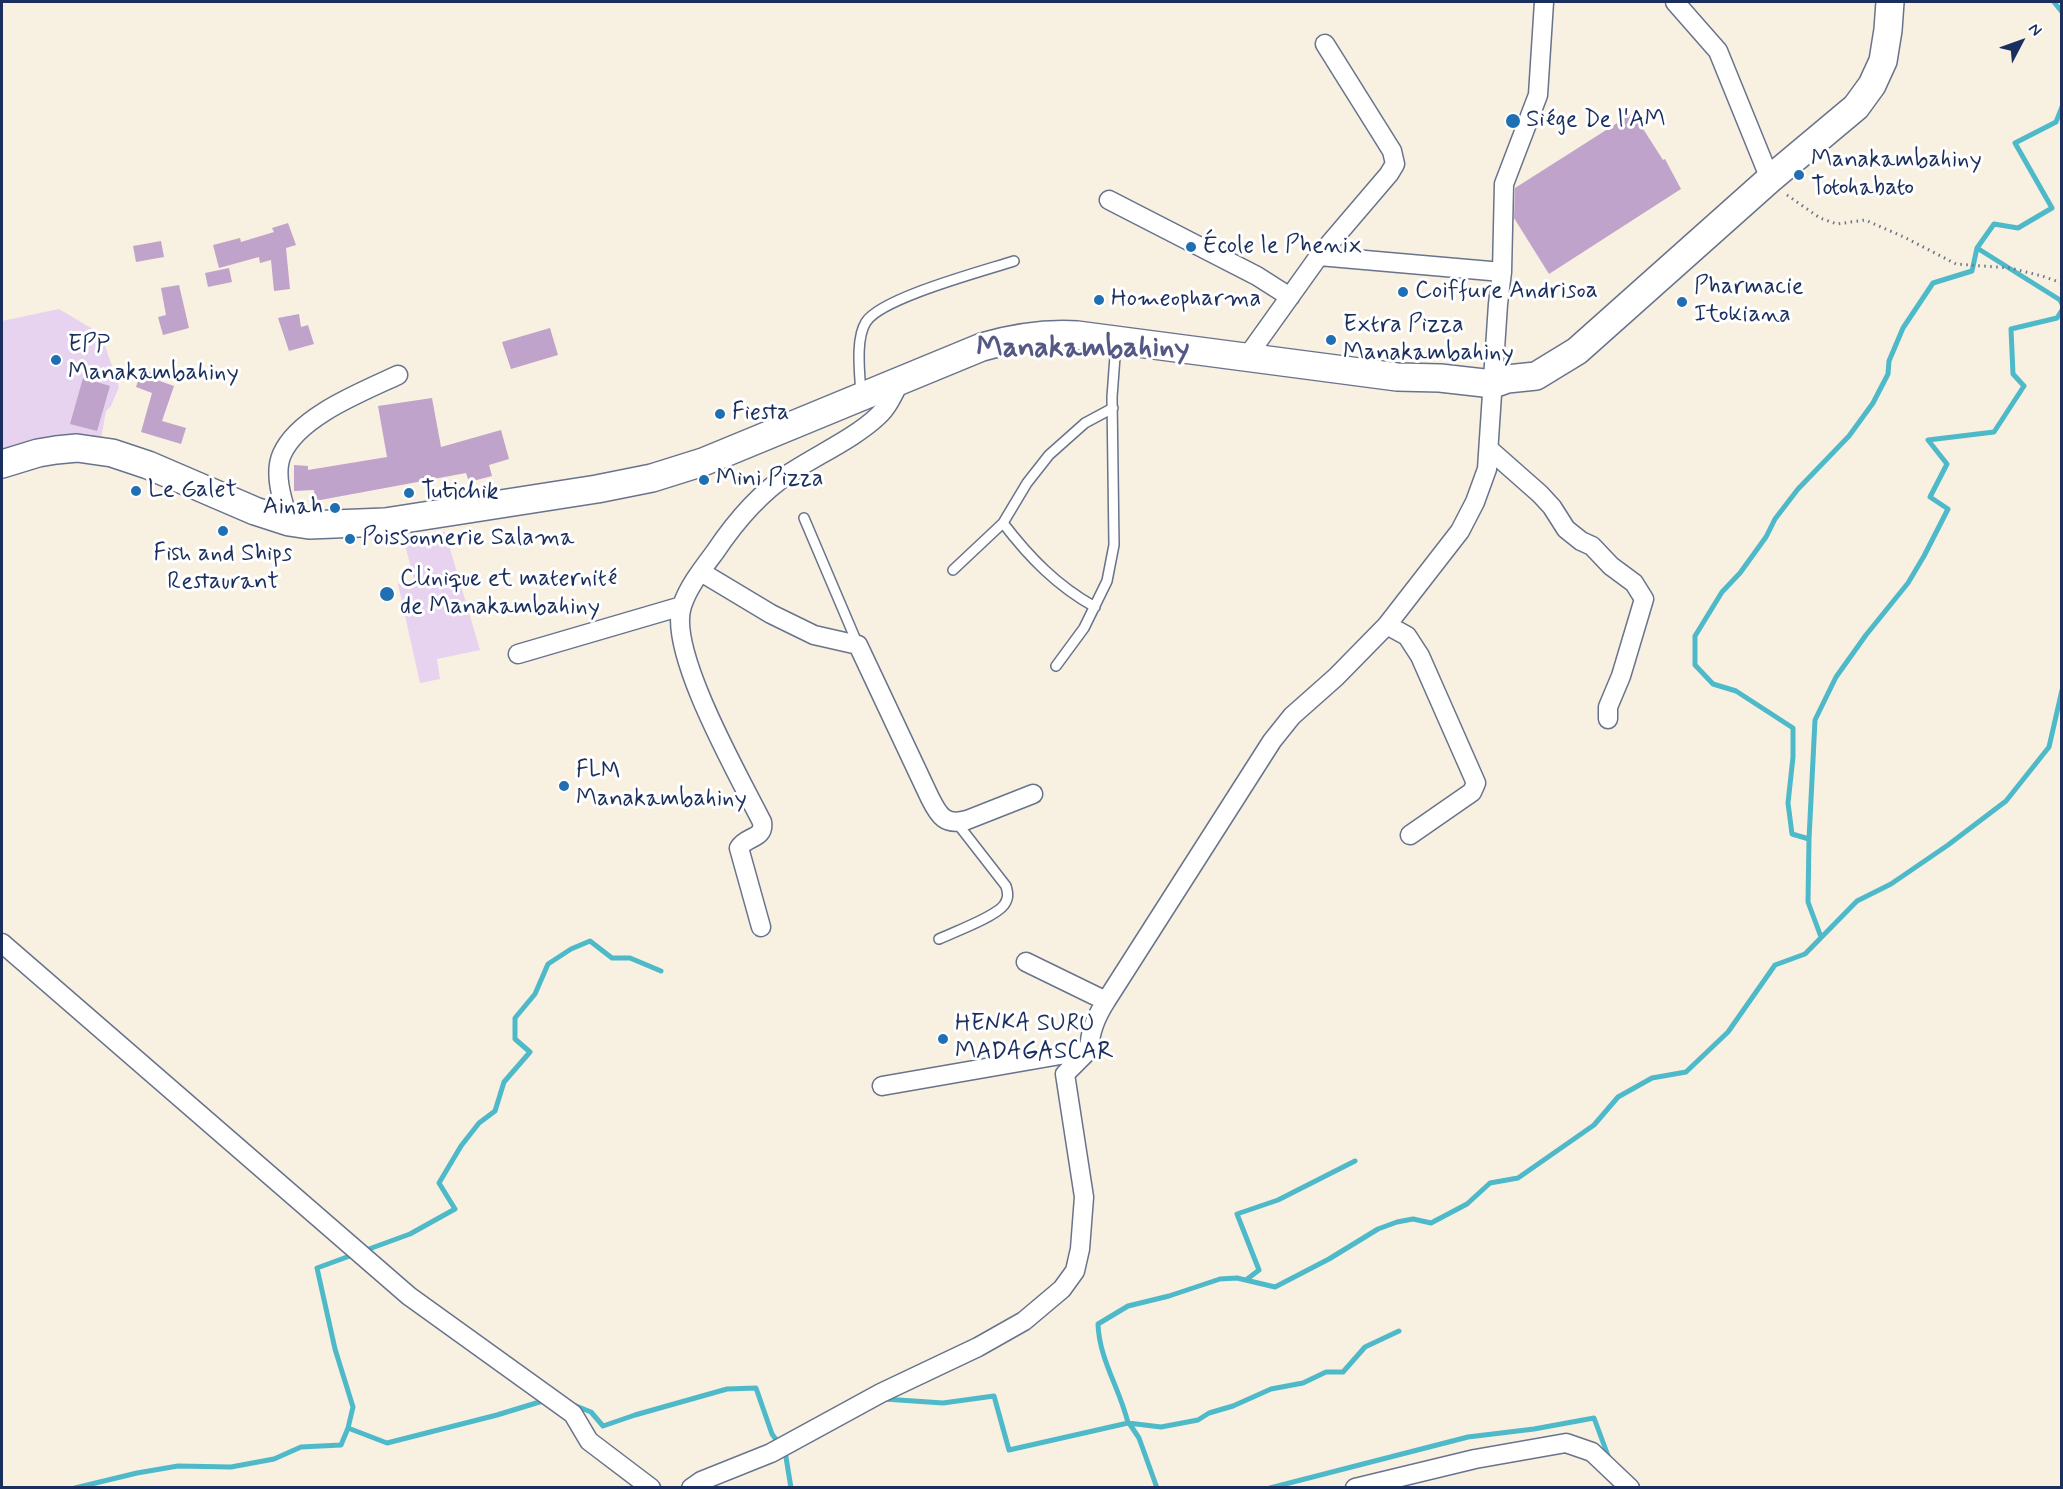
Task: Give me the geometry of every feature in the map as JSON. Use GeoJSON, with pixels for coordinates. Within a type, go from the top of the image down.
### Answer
{"type":"FeatureCollection","features":[{"type":"Feature","properties":{"kind":"street"},"geometry":{"type":"LineString","coordinates":[[691,1488],[701,1481],[777,1450],[881,1393],[978,1347],[1024,1321],[1062,1289],[1075,1271],[1080,1249],[1084,1197],[1065,1074],[1089,1050],[1090,1036],[1096,1017],[1272,741],[1292,716],[1336,677],[1387,625],[1460,531],[1487,469],[1502,272],[1504,184],[1538,96],[1544,2]]}},
{"type":"Feature","properties":{"kind":"street"},"geometry":{"type":"LineString","coordinates":[[1675,2],[1718,51],[1769,181]]}},
{"type":"Feature","properties":{"kind":"street"},"geometry":{"type":"LineString","coordinates":[[2,464],[56,450],[77,448],[112,453],[148,465],[245,507],[289,522],[309,525],[385,522],[597,489],[652,478],[703,462],[982,347],[1006,340],[1055,334],[1397,377],[1440,378],[1494,384],[1507,379],[1536,376],[1577,351],[1856,107],[1872,85],[1883,61],[1890,2]]}},
{"type":"Feature","properties":{"kind":"street"},"geometry":{"type":"LineString","coordinates":[[1246,358],[1320,256],[1395,164],[1392,151],[1325,44]]}},
{"type":"Feature","properties":{"kind":"street"},"geometry":{"type":"LineString","coordinates":[[1109,200],[1257,276],[1290,297]]}},
{"type":"Feature","properties":{"kind":"street"},"geometry":{"type":"LineString","coordinates":[[1320,256],[1502,272]]}},
{"type":"Feature","properties":{"kind":"street"},"geometry":{"type":"LineString","coordinates":[[289,522],[279,477],[281,455],[294,436],[317,417],[398,375]]}},
{"type":"Feature","properties":{"kind":"street"},"geometry":{"type":"LineString","coordinates":[[761,927],[739,848],[744,841],[761,832],[762,822],[701,700],[682,644],[679,622],[682,606],[701,572],[746,512],[783,478],[879,416],[900,381]]}},
{"type":"Feature","properties":{"kind":"street"},"geometry":{"type":"LineString","coordinates":[[1489,449],[1540,494],[1552,507],[1566,529],[1581,541],[1593,546],[1611,566],[1634,583],[1644,598],[1621,676],[1608,707],[1608,718]]}},
{"type":"Feature","properties":{"kind":"street"},"geometry":{"type":"LineString","coordinates":[[701,572],[771,614],[814,634],[858,645],[939,815],[946,820],[957,823],[1033,794]]}},
{"type":"Feature","properties":{"kind":"street"},"geometry":{"type":"LineString","coordinates":[[518,654],[682,606]]}},
{"type":"Feature","properties":{"kind":"street"},"geometry":{"type":"LineString","coordinates":[[1387,625],[1407,636],[1420,656],[1476,783],[1475,790],[1410,835]]}},
{"type":"Feature","properties":{"kind":"street"},"geometry":{"type":"LineString","coordinates":[[2,943],[409,1296],[573,1414],[589,1442],[651,1488]]}},
{"type":"Feature","properties":{"kind":"street"},"geometry":{"type":"LineString","coordinates":[[1026,962],[1106,1001]]}},
{"type":"Feature","properties":{"kind":"street"},"geometry":{"type":"LineString","coordinates":[[882,1086],[1089,1050]]}},
{"type":"Feature","properties":{"kind":"street"},"geometry":{"type":"LineString","coordinates":[[1355,1488],[1475,1459],[1566,1443],[1592,1452],[1630,1488]]}},
{"type":"Feature","properties":{"kind":"lane"},"geometry":{"type":"LineString","coordinates":[[861,397],[859,345],[865,323],[879,309],[903,298],[1014,261]]}},
{"type":"Feature","properties":{"kind":"lane"},"geometry":{"type":"LineString","coordinates":[[1056,666],[1084,628],[1095,607],[1107,581],[1114,545],[1113,408],[1116,340]]}},
{"type":"Feature","properties":{"kind":"lane"},"geometry":{"type":"LineString","coordinates":[[954,570],[1003,523],[1027,483],[1049,455],[1085,423],[1113,408]]}},
{"type":"Feature","properties":{"kind":"lane"},"geometry":{"type":"LineString","coordinates":[[804,518],[858,645]]}},
{"type":"Feature","properties":{"kind":"lane"},"geometry":{"type":"LineString","coordinates":[[1003,523],[1046,573],[1075,596],[1095,607]]}},
{"type":"Feature","properties":{"kind":"lane"},"geometry":{"type":"LineString","coordinates":[[939,939],[995,912],[1004,905],[1008,896],[1006,886],[957,823]]}},
{"type":"Feature","properties":{"kind":"path"},"geometry":{"type":"LineString","coordinates":[[1769,181],[1820,218],[1837,224],[1865,220],[1956,264],[1983,268],[2010,268],[2061,283]]}},
{"type":"Feature","properties":{"kind":"shaded area","name":"EPP Manakambahiny"},"geometry":{"type":"Polygon","coordinates":[[[59,309],[101,334],[119,387],[111,406],[106,411],[101,438],[2,459],[2,321],[59,309]]]}},
{"type":"Feature","properties":{"kind":"shaded area"},"geometry":{"type":"Polygon","coordinates":[[[445,532],[480,650],[437,659],[440,679],[420,683],[398,584],[414,579],[403,537],[445,532]]]}},
{"type":"Feature","properties":{"kind":"building"},"geometry":{"type":"Polygon","coordinates":[[[1633,113],[1663,160],[1665,159],[1681,189],[1549,274],[1514,218],[1515,188],[1633,113]]]}},
{"type":"Feature","properties":{"kind":"building"},"geometry":{"type":"Polygon","coordinates":[[[288,223],[296,245],[286,248],[290,289],[274,291],[271,260],[260,263],[259,257],[219,268],[213,245],[240,238],[241,242],[274,232],[272,228],[288,223]]]}},
{"type":"Feature","properties":{"kind":"building"},"geometry":{"type":"Polygon","coordinates":[[[161,241],[164,257],[136,262],[133,246],[161,241]]]}},
{"type":"Feature","properties":{"kind":"building"},"geometry":{"type":"Polygon","coordinates":[[[229,268],[232,282],[208,287],[205,273],[229,268]]]}},
{"type":"Feature","properties":{"kind":"building"},"geometry":{"type":"Polygon","coordinates":[[[179,285],[189,328],[163,335],[158,317],[166,315],[161,288],[179,285]]]}},
{"type":"Feature","properties":{"kind":"building"},"geometry":{"type":"Polygon","coordinates":[[[299,314],[301,327],[308,325],[314,344],[289,351],[278,318],[299,314]]]}},
{"type":"Feature","properties":{"kind":"building"},"geometry":{"type":"Polygon","coordinates":[[[550,328],[558,355],[511,369],[502,342],[550,328]]]}},
{"type":"Feature","properties":{"kind":"building"},"geometry":{"type":"Polygon","coordinates":[[[142,369],[159,375],[157,380],[174,386],[162,421],[186,428],[181,444],[141,432],[152,393],[136,387],[142,369]]]}},
{"type":"Feature","properties":{"kind":"building"},"geometry":{"type":"Polygon","coordinates":[[[83,378],[110,386],[97,431],[70,424],[83,378]]]}},
{"type":"Feature","properties":{"kind":"building"},"geometry":{"type":"Polygon","coordinates":[[[432,398],[441,447],[501,430],[509,459],[489,465],[492,476],[469,482],[466,473],[315,501],[314,490],[294,491],[294,465],[308,466],[308,470],[387,457],[378,406],[432,398]]]}},
{"type":"Feature","properties":{"kind":"waterway"},"geometry":{"type":"LineString","coordinates":[[2054,2],[2062,12]]}},
{"type":"Feature","properties":{"kind":"waterway"},"geometry":{"type":"LineString","coordinates":[[1821,937],[1808,902],[1809,839],[1792,834],[1788,803],[1793,757],[1793,728],[1736,691],[1713,684],[1695,665],[1695,636],[1722,592],[1740,573],[1766,537],[1775,519],[1798,489],[1849,436],[1873,403],[1888,374],[1889,361],[1903,328],[1933,283],[1972,271],[1977,248],[1994,224],[2018,228],[2052,208],[2015,143],[2056,122],[2062,107]]}},
{"type":"Feature","properties":{"kind":"waterway"},"geometry":{"type":"LineString","coordinates":[[1977,248],[2060,300],[2062,304]]}},
{"type":"Feature","properties":{"kind":"waterway"},"geometry":{"type":"LineString","coordinates":[[1809,839],[1815,720],[1836,677],[1908,583],[1948,509],[1930,497],[1947,464],[1928,440],[1994,432],[2024,386],[2013,374],[2011,329],[2057,318],[2062,310]]}},
{"type":"Feature","properties":{"kind":"waterway"},"geometry":{"type":"LineString","coordinates":[[884,1399],[943,1403],[994,1396],[1009,1450],[1128,1423],[1102,1349],[1098,1324],[1128,1306],[1169,1296],[1220,1279],[1237,1278],[1275,1287],[1329,1259],[1378,1229],[1413,1219],[1431,1223],[1467,1204],[1490,1183],[1518,1178],[1594,1125],[1618,1097],[1652,1078],[1686,1072],[1728,1032],[1775,965],[1805,954],[1857,901],[1891,884],[2006,801],[2049,747],[2062,690]]}},
{"type":"Feature","properties":{"kind":"waterway"},"geometry":{"type":"LineString","coordinates":[[348,1428],[353,1407],[335,1349],[317,1268],[410,1234],[455,1209],[439,1183],[461,1146],[479,1123],[495,1111],[504,1082],[530,1052],[515,1039],[515,1018],[535,994],[548,964],[571,949],[590,941],[612,958],[630,958],[661,971]]}},
{"type":"Feature","properties":{"kind":"waterway"},"geometry":{"type":"LineString","coordinates":[[1246,1280],[1259,1270],[1237,1214],[1278,1200],[1355,1161]]}},
{"type":"Feature","properties":{"kind":"waterway"},"geometry":{"type":"LineString","coordinates":[[1128,1423],[1161,1427],[1198,1420],[1209,1413],[1233,1406],[1271,1389],[1303,1383],[1326,1372],[1343,1372],[1365,1347],[1399,1331]]}},
{"type":"Feature","properties":{"kind":"waterway"},"geometry":{"type":"LineString","coordinates":[[571,1404],[591,1412],[603,1426],[727,1389],[756,1388],[772,1434],[780,1445]]}},
{"type":"Feature","properties":{"kind":"waterway"},"geometry":{"type":"LineString","coordinates":[[75,1488],[178,1466],[231,1467],[274,1459],[301,1447],[341,1445],[348,1428],[387,1443],[546,1400]]}},
{"type":"Feature","properties":{"kind":"waterway"},"geometry":{"type":"LineString","coordinates":[[1270,1488],[1468,1437],[1534,1429],[1594,1418],[1610,1461]]}},
{"type":"Feature","properties":{"kind":"waterway"},"geometry":{"type":"LineString","coordinates":[[1129,1423],[1139,1438],[1157,1488]]}},
{"type":"Feature","properties":{"kind":"waterway"},"geometry":{"type":"LineString","coordinates":[[785,1451],[791,1488]]}},
{"type":"Feature","properties":{"kind":"place","name":"Siége De l'AM"},"geometry":{"type":"Point","coordinates":[1513,121]}},
{"type":"Feature","properties":{"kind":"place","name":"Manakambahiny Totohabato"},"geometry":{"type":"Point","coordinates":[1799,175]}},
{"type":"Feature","properties":{"kind":"place","name":"École le Phenix"},"geometry":{"type":"Point","coordinates":[1191,247]}},
{"type":"Feature","properties":{"kind":"place","name":"Coiffure Andrisoa"},"geometry":{"type":"Point","coordinates":[1403,292]}},
{"type":"Feature","properties":{"kind":"place","name":"Homeopharma"},"geometry":{"type":"Point","coordinates":[1099,300]}},
{"type":"Feature","properties":{"kind":"place","name":"Pharmacie Itokiana"},"geometry":{"type":"Point","coordinates":[1682,302]}},
{"type":"Feature","properties":{"kind":"place","name":"Extra Pizza Manakambahiny"},"geometry":{"type":"Point","coordinates":[1331,340]}},
{"type":"Feature","properties":{"kind":"place","name":"EPP Manakambahiny"},"geometry":{"type":"Point","coordinates":[56,360]}},
{"type":"Feature","properties":{"kind":"place","name":"Fiesta"},"geometry":{"type":"Point","coordinates":[720,414]}},
{"type":"Feature","properties":{"kind":"place","name":"Mini Pizza"},"geometry":{"type":"Point","coordinates":[704,480]}},
{"type":"Feature","properties":{"kind":"place","name":"Le Galet"},"geometry":{"type":"Point","coordinates":[136,491]}},
{"type":"Feature","properties":{"kind":"place","name":"Tutichik"},"geometry":{"type":"Point","coordinates":[409,493]}},
{"type":"Feature","properties":{"kind":"place","name":"Ainah"},"geometry":{"type":"Point","coordinates":[335,508]}},
{"type":"Feature","properties":{"kind":"place","name":"Fish and Ships Restaurant"},"geometry":{"type":"Point","coordinates":[223,531]}},
{"type":"Feature","properties":{"kind":"place","name":"Poissonnerie Salama"},"geometry":{"type":"Point","coordinates":[350,539]}},
{"type":"Feature","properties":{"kind":"place","name":"Clinique et maternité de Manakambahiny"},"geometry":{"type":"Point","coordinates":[387,594]}},
{"type":"Feature","properties":{"kind":"place","name":"FLM Manakambahiny"},"geometry":{"type":"Point","coordinates":[564,786]}},
{"type":"Feature","properties":{"kind":"place","name":"HENKA SURU MADAGASCAR"},"geometry":{"type":"Point","coordinates":[943,1039]}},
{"type":"Feature","properties":{"kind":"district","name":"Manakambahiny"},"geometry":{"type":"Point","coordinates":[1083,350]}}]}
